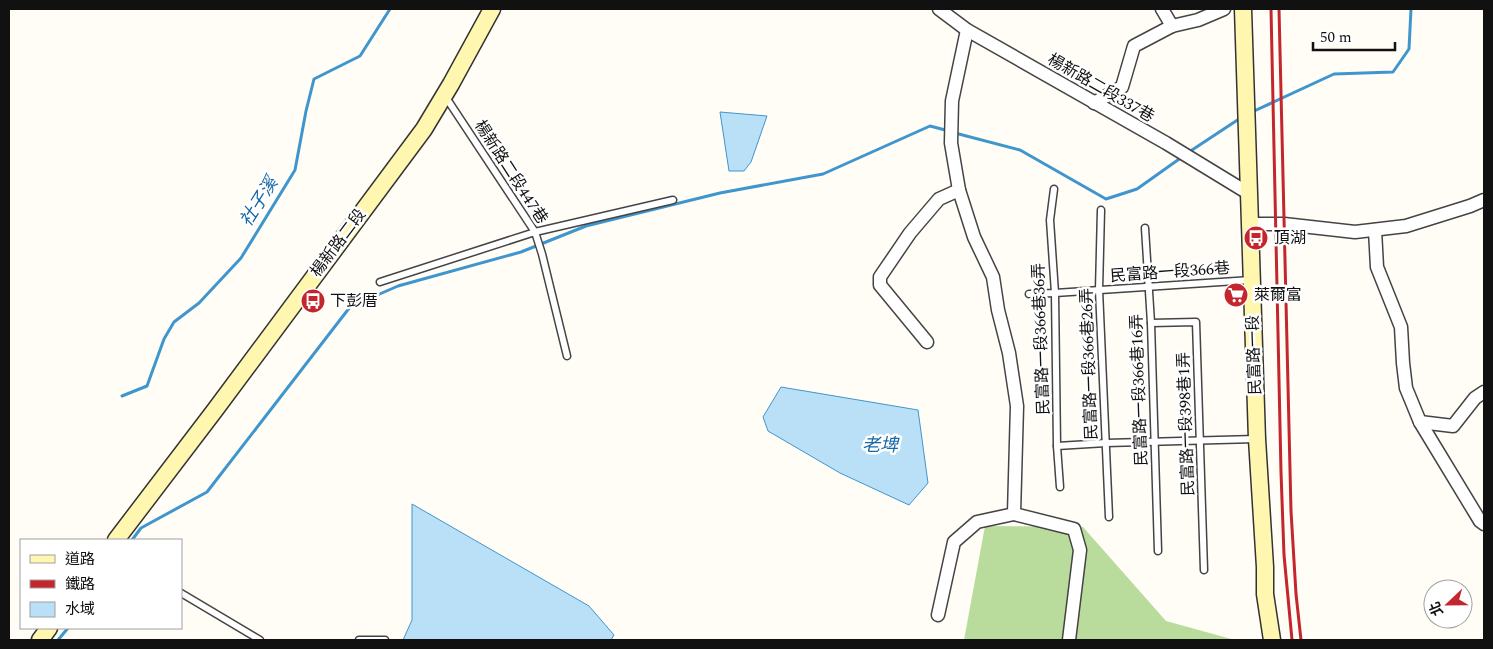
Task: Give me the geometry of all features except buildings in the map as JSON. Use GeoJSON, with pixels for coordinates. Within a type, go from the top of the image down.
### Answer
{"type":"FeatureCollection","features":[{"type":"Feature","properties":{"kind":"main road","name":"楊新路二段"},"geometry":{"type":"LineString","coordinates":[[117,539],[424,129],[445,95],[492,9]]}},
{"type":"Feature","properties":{"kind":"main road","name":"民富路一段"},"geometry":{"type":"LineString","coordinates":[[1243,9],[1257,439],[1265,594],[1272,640]]}},
{"type":"Feature","properties":{"kind":"main road"},"geometry":{"type":"LineString","coordinates":[[40,640],[48,629]]}},
{"type":"Feature","properties":{"kind":"street","name":"楊新路二段337巷"},"geometry":{"type":"LineString","coordinates":[[940,9],[967,30],[1248,193]]}},
{"type":"Feature","properties":{"kind":"street"},"geometry":{"type":"LineString","coordinates":[[1162,9],[1172,26]]}},
{"type":"Feature","properties":{"kind":"street"},"geometry":{"type":"LineString","coordinates":[[1094,103],[1122,87],[1134,46],[1172,26],[1198,20],[1224,9]]}},
{"type":"Feature","properties":{"kind":"street"},"geometry":{"type":"LineString","coordinates":[[967,30],[952,101],[951,143],[959,190],[974,237],[993,277],[998,310],[1009,353],[1017,406],[1014,514]]}},
{"type":"Feature","properties":{"kind":"street"},"geometry":{"type":"LineString","coordinates":[[927,342],[880,285],[880,277],[910,233],[940,199],[959,190]]}},
{"type":"Feature","properties":{"kind":"street"},"geometry":{"type":"LineString","coordinates":[[1250,224],[1284,224],[1355,232],[1376,230],[1406,226],[1484,200]]}},
{"type":"Feature","properties":{"kind":"street"},"geometry":{"type":"LineString","coordinates":[[1376,230],[1377,267],[1401,327],[1406,388],[1420,422],[1480,521],[1484,524]]}},
{"type":"Feature","properties":{"kind":"street"},"geometry":{"type":"LineString","coordinates":[[1420,422],[1453,426],[1475,398],[1484,392]]}},
{"type":"Feature","properties":{"kind":"street"},"geometry":{"type":"LineString","coordinates":[[938,615],[954,542],[977,522],[1014,514],[1074,528],[1080,550],[1069,640]]}},
{"type":"Feature","properties":{"kind":"lane","name":"楊新路二段447巷"},"geometry":{"type":"LineString","coordinates":[[445,95],[535,232],[567,356]]}},
{"type":"Feature","properties":{"kind":"lane","name":"民富路一段366巷36弄"},"geometry":{"type":"LineString","coordinates":[[1054,189],[1050,220],[1055,293],[1057,446],[1060,488]]}},
{"type":"Feature","properties":{"kind":"lane"},"geometry":{"type":"LineString","coordinates":[[380,282],[535,232],[673,200]]}},
{"type":"Feature","properties":{"kind":"lane","name":"民富路一段366巷26弄"},"geometry":{"type":"LineString","coordinates":[[1101,210],[1099,290],[1109,517]]}},
{"type":"Feature","properties":{"kind":"lane","name":"民富路一段366巷16弄"},"geometry":{"type":"LineString","coordinates":[[1145,228],[1151,323],[1158,551]]}},
{"type":"Feature","properties":{"kind":"lane","name":"民富路一段366巷"},"geometry":{"type":"LineString","coordinates":[[1029,294],[1252,280]]}},
{"type":"Feature","properties":{"kind":"lane","name":"民富路一段398巷1弄"},"geometry":{"type":"LineString","coordinates":[[1151,323],[1196,322],[1204,570]]}},
{"type":"Feature","properties":{"kind":"lane"},"geometry":{"type":"LineString","coordinates":[[1057,446],[1257,439]]}},
{"type":"Feature","properties":{"kind":"lane"},"geometry":{"type":"LineString","coordinates":[[182,594],[260,640]]}},
{"type":"Feature","properties":{"kind":"lane"},"geometry":{"type":"LineString","coordinates":[[359,640],[385,640]]}},
{"type":"Feature","properties":{"kind":"green space"},"geometry":{"type":"Polygon","coordinates":[[[985,526],[1083,527],[1166,621],[1235,640],[964,640],[985,526]]]}},
{"type":"Feature","properties":{"kind":"water"},"geometry":{"type":"Polygon","coordinates":[[[720,112],[767,116],[751,162],[744,171],[729,171],[720,112]]]}},
{"type":"Feature","properties":{"kind":"water","name":"老埤"},"geometry":{"type":"Polygon","coordinates":[[[781,387],[918,410],[928,483],[909,505],[840,473],[768,431],[763,417],[781,387]]]}},
{"type":"Feature","properties":{"kind":"water"},"geometry":{"type":"Polygon","coordinates":[[[412,504],[589,606],[614,635],[611,640],[403,640],[412,620],[412,504]]]}},
{"type":"Feature","properties":{"kind":"waterway","name":"社子溪"},"geometry":{"type":"LineString","coordinates":[[122,396],[147,386],[164,339],[174,322],[199,303],[241,258],[295,170],[314,79],[360,56],[390,9]]}},
{"type":"Feature","properties":{"kind":"waterway"},"geometry":{"type":"LineString","coordinates":[[1252,112],[1334,74],[1393,72],[1409,49],[1411,9]]}},
{"type":"Feature","properties":{"kind":"waterway"},"geometry":{"type":"LineString","coordinates":[[1189,152],[1242,117]]}},
{"type":"Feature","properties":{"kind":"waterway"},"geometry":{"type":"LineString","coordinates":[[133,539],[141,528],[207,492],[350,307],[398,286],[521,252],[586,226],[720,193],[823,174],[930,126],[949,131]]}},
{"type":"Feature","properties":{"kind":"waterway"},"geometry":{"type":"LineString","coordinates":[[955,133],[1020,150],[1106,199],[1137,189],[1182,157]]}},
{"type":"Feature","properties":{"kind":"waterway"},"geometry":{"type":"LineString","coordinates":[[58,640],[67,629]]}},
{"type":"Feature","properties":{"kind":"railway"},"geometry":{"type":"LineString","coordinates":[[1271,9],[1281,472],[1284,555],[1292,640]]}},
{"type":"Feature","properties":{"kind":"railway"},"geometry":{"type":"LineString","coordinates":[[1279,9],[1291,511],[1301,640]]}},
{"type":"Feature","properties":{"kind":"place","name":"頂湖"},"geometry":{"type":"Point","coordinates":[1256,238]}},
{"type":"Feature","properties":{"kind":"place","name":"萊爾富"},"geometry":{"type":"Point","coordinates":[1236,295]}},
{"type":"Feature","properties":{"kind":"place","name":"下彭厝"},"geometry":{"type":"Point","coordinates":[313,301]}}]}
